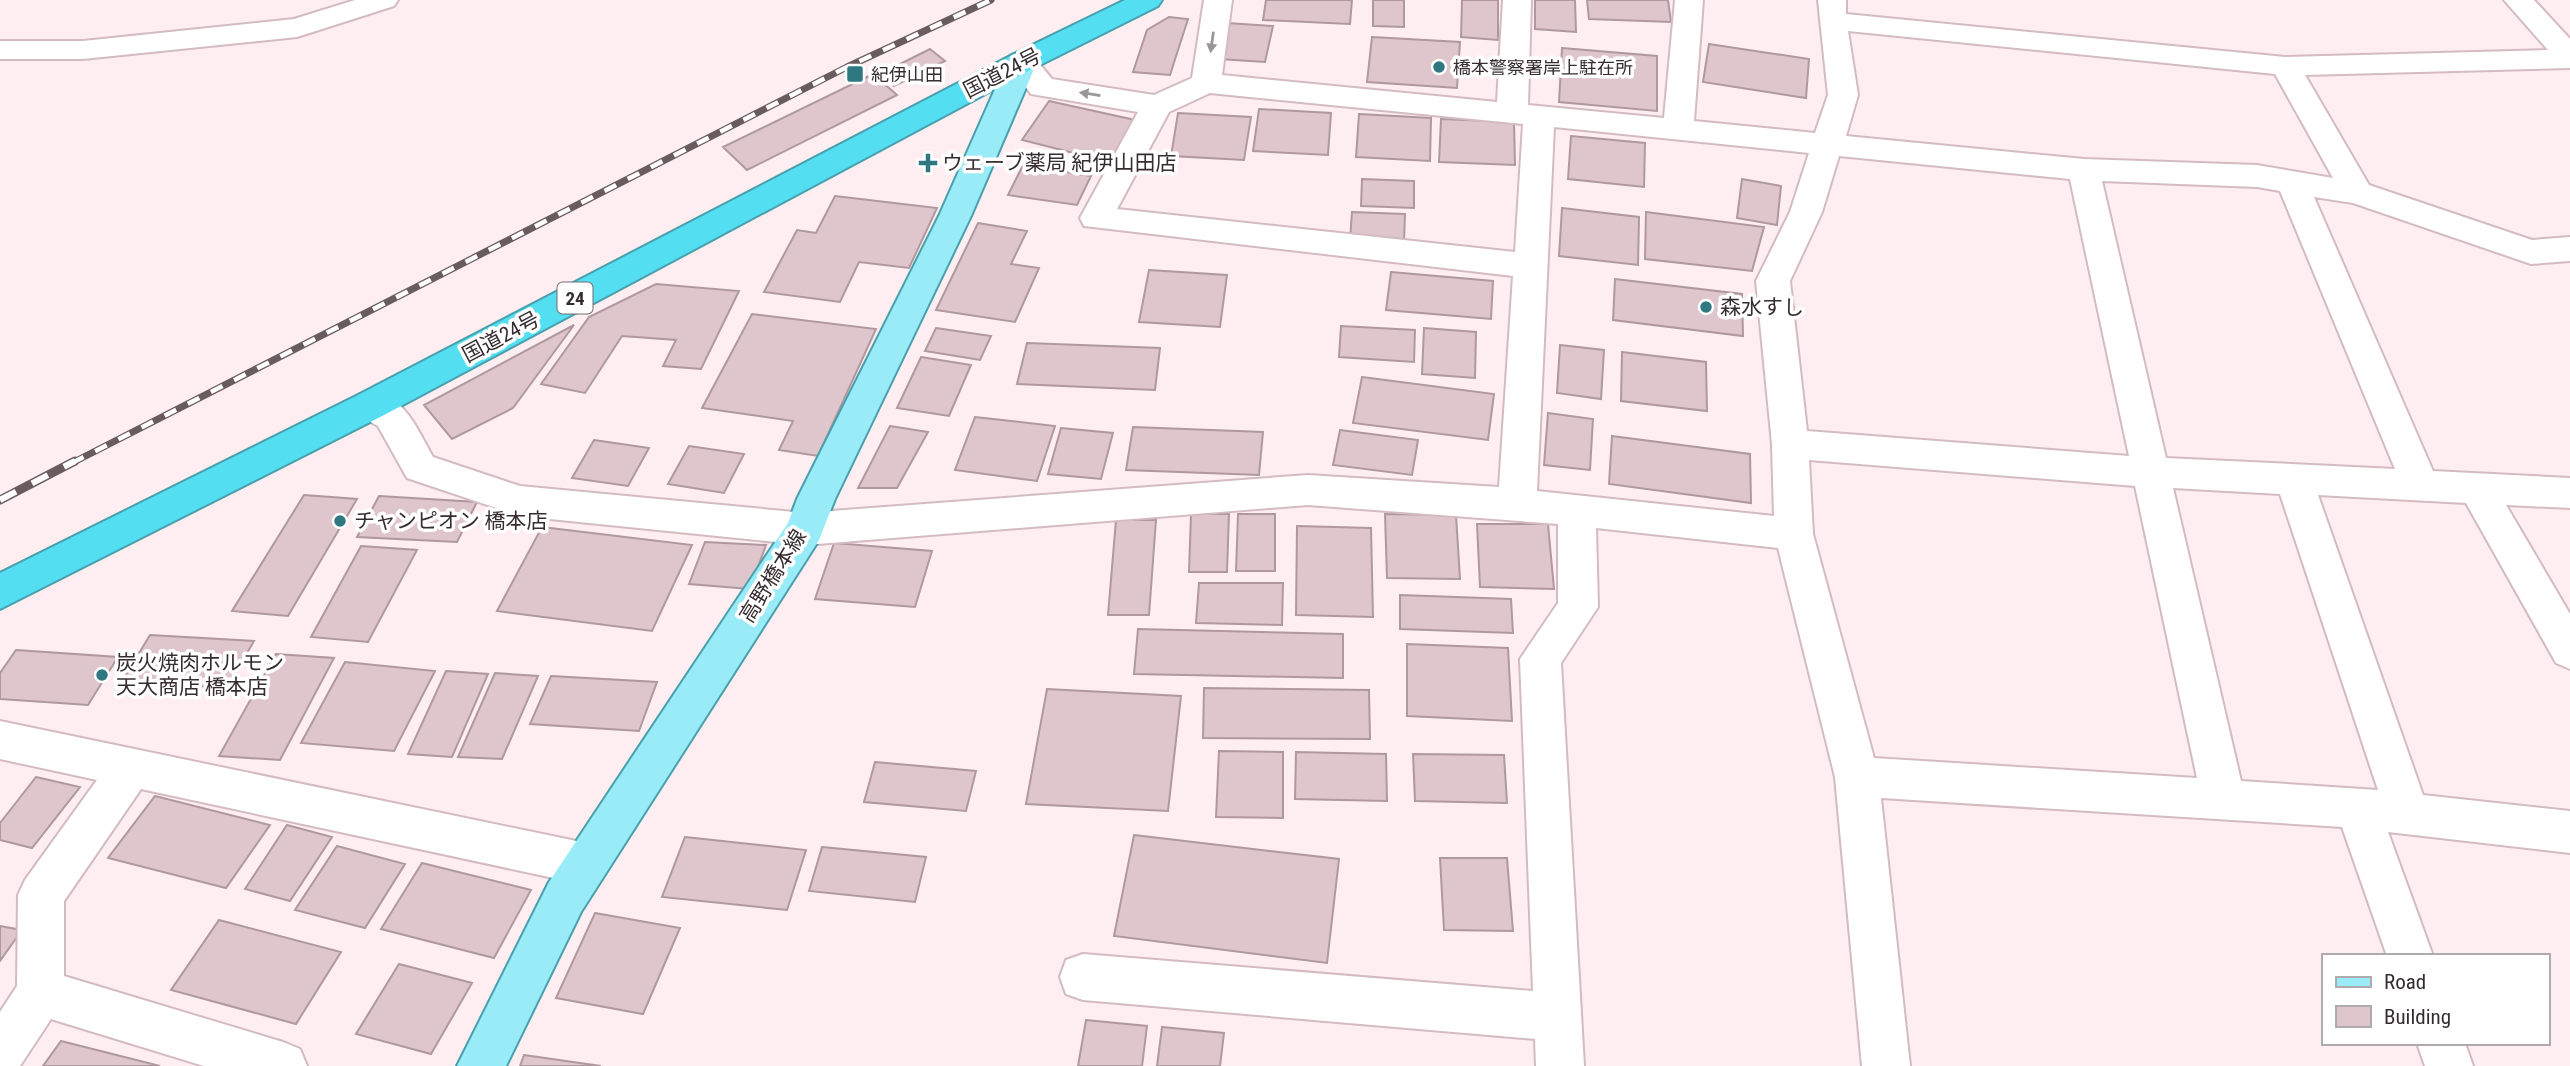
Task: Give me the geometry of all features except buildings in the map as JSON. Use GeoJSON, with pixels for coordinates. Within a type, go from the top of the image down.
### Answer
{"type":"FeatureCollection","features":[{"type":"Feature","properties":{"kind":"highway","name":"国道24号"},"geometry":{"type":"LineString","coordinates":[[0,593],[371,405],[1022,62],[1148,0]]}},
{"type":"Feature","properties":{"kind":"main road","name":"高野橋本線"},"geometry":{"type":"LineString","coordinates":[[481,1066],[565,897],[805,529],[816,499],[955,216],[1022,62]]}},
{"type":"Feature","properties":{"kind":"street"},"geometry":{"type":"LineString","coordinates":[[0,50],[83,50],[297,28],[346,6],[384,0]]}},
{"type":"Feature","properties":{"kind":"street"},"geometry":{"type":"LineString","coordinates":[[1206,83],[1218,0]]}},
{"type":"Feature","properties":{"kind":"street"},"geometry":{"type":"LineString","coordinates":[[1517,0],[1526,115],[1531,266],[1517,504]]}},
{"type":"Feature","properties":{"kind":"street"},"geometry":{"type":"LineString","coordinates":[[1678,129],[1689,0]]}},
{"type":"Feature","properties":{"kind":"street"},"geometry":{"type":"LineString","coordinates":[[2518,0],[2570,58]]}},
{"type":"Feature","properties":{"kind":"street"},"geometry":{"type":"LineString","coordinates":[[1885,1066],[1857,777],[1794,534],[1790,444],[1773,281],[1806,212],[1843,95],[1832,11],[2285,66],[2570,58]]}},
{"type":"Feature","properties":{"kind":"street"},"geometry":{"type":"LineString","coordinates":[[1022,62],[1042,87],[1157,105],[1206,83],[2084,170],[2257,176],[2357,193],[2531,252],[2570,249]]}},
{"type":"Feature","properties":{"kind":"street"},"geometry":{"type":"LineString","coordinates":[[2285,66],[2357,193]]}},
{"type":"Feature","properties":{"kind":"street"},"geometry":{"type":"LineString","coordinates":[[1157,105],[1096,218],[1531,266]]}},
{"type":"Feature","properties":{"kind":"street"},"geometry":{"type":"LineString","coordinates":[[2084,170],[2148,472],[2223,797]]}},
{"type":"Feature","properties":{"kind":"street"},"geometry":{"type":"LineString","coordinates":[[2293,184],[2420,485]]}},
{"type":"Feature","properties":{"kind":"street"},"geometry":{"type":"LineString","coordinates":[[371,405],[391,416],[420,468],[520,501],[805,529],[1308,490],[1517,504],[1794,534]]}},
{"type":"Feature","properties":{"kind":"street"},"geometry":{"type":"LineString","coordinates":[[1790,444],[2148,472],[2570,493]]}},
{"type":"Feature","properties":{"kind":"street"},"geometry":{"type":"LineString","coordinates":[[2294,479],[2407,813]]}},
{"type":"Feature","properties":{"kind":"street"},"geometry":{"type":"LineString","coordinates":[[2477,488],[2570,651]]}},
{"type":"Feature","properties":{"kind":"street"},"geometry":{"type":"LineString","coordinates":[[1560,1066],[1540,659],[1578,607],[1577,510]]}},
{"type":"Feature","properties":{"kind":"street"},"geometry":{"type":"LineString","coordinates":[[0,740],[586,864]]}},
{"type":"Feature","properties":{"kind":"street"},"geometry":{"type":"LineString","coordinates":[[0,1054],[41,992],[41,895],[131,768]]}},
{"type":"Feature","properties":{"kind":"street"},"geometry":{"type":"LineString","coordinates":[[1857,777],[2223,797],[2407,813],[2570,832]]}},
{"type":"Feature","properties":{"kind":"street"},"geometry":{"type":"LineString","coordinates":[[2357,808],[2409,954]]}},
{"type":"Feature","properties":{"kind":"street"},"geometry":{"type":"LineString","coordinates":[[1083,977],[1558,1017]]}},
{"type":"Feature","properties":{"kind":"street"},"geometry":{"type":"LineString","coordinates":[[41,992],[283,1066]]}},
{"type":"Feature","properties":{"kind":"street"},"geometry":{"type":"LineString","coordinates":[[2442,1045],[2449,1066]]}},
{"type":"Feature","properties":{"kind":"railway"},"geometry":{"type":"LineString","coordinates":[[72,463],[847,67],[991,0]]}},
{"type":"Feature","properties":{"kind":"railway"},"geometry":{"type":"LineString","coordinates":[[0,500],[75,461]]}},
{"type":"Feature","properties":{"kind":"place","name":"橋本警察署岸上駐在所"},"geometry":{"type":"Point","coordinates":[1439,67]}},
{"type":"Feature","properties":{"kind":"place","name":"紀伊山田"},"geometry":{"type":"Point","coordinates":[855,74]}},
{"type":"Feature","properties":{"kind":"place","name":"ウェーブ薬局 紀伊山田店"},"geometry":{"type":"Point","coordinates":[928,163]}},
{"type":"Feature","properties":{"kind":"place","name":"森水すし"},"geometry":{"type":"Point","coordinates":[1706,307]}},
{"type":"Feature","properties":{"kind":"place","name":"チャンピオン 橋本店"},"geometry":{"type":"Point","coordinates":[340,521]}},
{"type":"Feature","properties":{"kind":"place","name":"炭火焼肉ホルモン 天大商店 橋本店"},"geometry":{"type":"Point","coordinates":[102,675]}}]}
